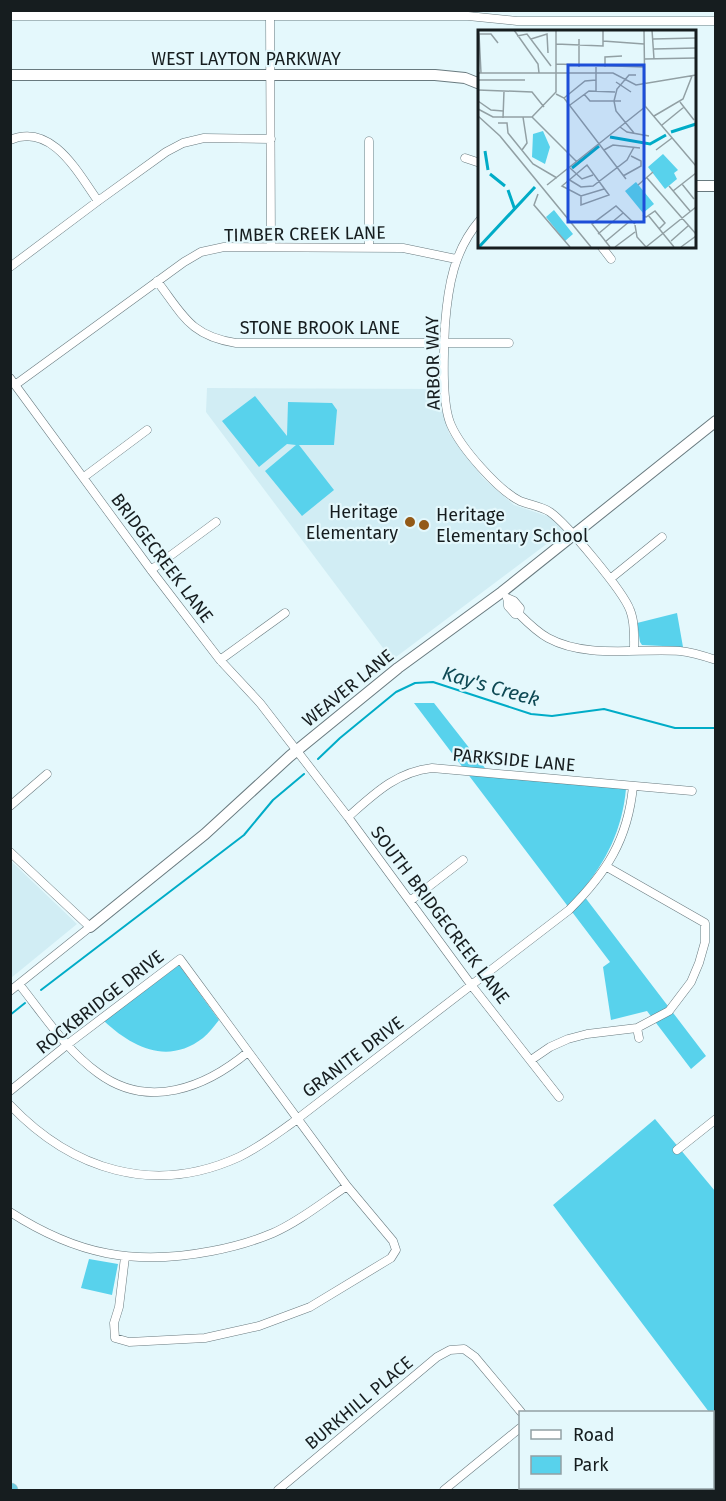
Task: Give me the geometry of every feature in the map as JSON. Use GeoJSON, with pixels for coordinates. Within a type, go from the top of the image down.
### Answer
{"type":"FeatureCollection","features":[{"type":"Feature","properties":{"kind":"street"},"geometry":{"type":"LineString","coordinates":[[10,16],[111,13],[270,17],[353,13],[468,16],[517,21],[716,21]]}},
{"type":"Feature","properties":{"kind":"street"},"geometry":{"type":"LineString","coordinates":[[270,17],[271,247]]}},
{"type":"Feature","properties":{"kind":"street","name":"WEST LAYTON PARKWAY"},"geometry":{"type":"LineString","coordinates":[[10,75],[435,75],[465,78],[478,83]]}},
{"type":"Feature","properties":{"kind":"street"},"geometry":{"type":"LineString","coordinates":[[10,140],[31,136],[56,145],[98,201]]}},
{"type":"Feature","properties":{"kind":"street"},"geometry":{"type":"LineString","coordinates":[[10,267],[166,152],[183,143],[204,138],[271,139]]}},
{"type":"Feature","properties":{"kind":"street"},"geometry":{"type":"LineString","coordinates":[[369,141],[369,247]]}},
{"type":"Feature","properties":{"kind":"street"},"geometry":{"type":"LineString","coordinates":[[465,158],[478,162]]}},
{"type":"Feature","properties":{"kind":"street"},"geometry":{"type":"LineString","coordinates":[[696,186],[716,186]]}},
{"type":"Feature","properties":{"kind":"street","name":"ARBOR WAY"},"geometry":{"type":"LineString","coordinates":[[478,223],[462,245],[456,259],[447,300],[444,344],[450,424],[492,481],[506,493],[547,510],[560,519],[610,579],[631,610],[634,650]]}},
{"type":"Feature","properties":{"kind":"street","name":"TIMBER CREEK LANE"},"geometry":{"type":"LineString","coordinates":[[13,381],[201,252],[224,247],[369,247],[417,250],[456,259]]}},
{"type":"Feature","properties":{"kind":"street"},"geometry":{"type":"LineString","coordinates":[[602,248],[610,259]]}},
{"type":"Feature","properties":{"kind":"street","name":"STONE BROOK LANE"},"geometry":{"type":"LineString","coordinates":[[157,281],[187,321],[199,332],[217,340],[236,343],[509,344]]}},
{"type":"Feature","properties":{"kind":"street","name":"BRIDGECREEK LANE"},"geometry":{"type":"LineString","coordinates":[[13,381],[151,570],[220,660],[260,703],[296,751]]}},
{"type":"Feature","properties":{"kind":"street","name":"WEAVER LANE"},"geometry":{"type":"LineString","coordinates":[[10,991],[205,834],[296,751],[402,665],[505,596],[573,536],[716,421]]}},
{"type":"Feature","properties":{"kind":"street"},"geometry":{"type":"LineString","coordinates":[[84,477],[147,430]]}},
{"type":"Feature","properties":{"kind":"street"},"geometry":{"type":"LineString","coordinates":[[151,570],[216,522]]}},
{"type":"Feature","properties":{"kind":"street"},"geometry":{"type":"LineString","coordinates":[[610,579],[662,537]]}},
{"type":"Feature","properties":{"kind":"street"},"geometry":{"type":"LineString","coordinates":[[505,596],[520,608],[519,614],[533,627],[548,638],[568,646],[587,650],[682,651],[716,660]]}},
{"type":"Feature","properties":{"kind":"street"},"geometry":{"type":"LineString","coordinates":[[220,660],[285,613]]}},
{"type":"Feature","properties":{"kind":"street","name":"SOUTH BRIDGECREEK LANE"},"geometry":{"type":"LineString","coordinates":[[296,751],[348,817],[472,986],[559,1097]]}},
{"type":"Feature","properties":{"kind":"street","name":"PARKSIDE LANE"},"geometry":{"type":"LineString","coordinates":[[348,817],[387,783],[416,770],[432,768],[692,791]]}},
{"type":"Feature","properties":{"kind":"street"},"geometry":{"type":"LineString","coordinates":[[10,806],[46,774]]}},
{"type":"Feature","properties":{"kind":"street","name":"GRANITE DRIVE"},"geometry":{"type":"LineString","coordinates":[[10,1105],[48,1140],[72,1154],[96,1164],[142,1175],[186,1173],[211,1168],[239,1157],[268,1141],[569,910],[590,889],[607,867],[621,839],[630,812],[633,786]]}},
{"type":"Feature","properties":{"kind":"street"},"geometry":{"type":"LineString","coordinates":[[10,852],[90,927]]}},
{"type":"Feature","properties":{"kind":"street"},"geometry":{"type":"LineString","coordinates":[[410,902],[463,860]]}},
{"type":"Feature","properties":{"kind":"street"},"geometry":{"type":"LineString","coordinates":[[531,1060],[550,1047],[568,1039],[587,1034],[637,1028],[669,1011],[691,982],[699,963],[705,942],[705,923],[607,867]]}},
{"type":"Feature","properties":{"kind":"street","name":"ROCKBRIDGE DRIVE"},"geometry":{"type":"LineString","coordinates":[[10,1091],[180,959],[248,1052]]}},
{"type":"Feature","properties":{"kind":"street"},"geometry":{"type":"LineString","coordinates":[[19,984],[68,1044],[98,1074],[135,1089],[156,1092],[177,1091],[202,1083],[248,1052],[347,1186],[393,1241],[396,1250],[391,1258],[310,1307],[259,1326],[206,1338],[129,1342],[115,1338],[114,1323],[119,1307],[125,1257]]}},
{"type":"Feature","properties":{"kind":"street"},"geometry":{"type":"LineString","coordinates":[[637,1028],[639,1038]]}},
{"type":"Feature","properties":{"kind":"street"},"geometry":{"type":"LineString","coordinates":[[677,1150],[716,1119]]}},
{"type":"Feature","properties":{"kind":"street"},"geometry":{"type":"LineString","coordinates":[[10,1212],[57,1238],[91,1251],[125,1257],[159,1258],[237,1246],[274,1232],[312,1211],[347,1186]]}},
{"type":"Feature","properties":{"kind":"street","name":"BURKHILL PLACE"},"geometry":{"type":"LineString","coordinates":[[278,1491],[437,1358],[450,1350],[464,1349],[475,1357],[519,1411]]}},
{"type":"Feature","properties":{"kind":"street"},"geometry":{"type":"LineString","coordinates":[[444,1491],[519,1429]]}},
{"type":"Feature","properties":{"kind":"shaded area","name":"Heritage Elementary School"},"geometry":{"type":"Polygon","coordinates":[[[207,388],[437,389],[449,433],[483,478],[514,505],[553,518],[564,531],[392,660],[206,412],[207,388]]]}},
{"type":"Feature","properties":{"kind":"shaded area"},"geometry":{"type":"Polygon","coordinates":[[[11,861],[77,924],[10,978],[11,861]]]}},
{"type":"Feature","properties":{"kind":"green space"},"geometry":{"type":"Polygon","coordinates":[[[255,396],[287,436],[288,402],[332,403],[337,410],[334,445],[299,445],[334,490],[302,516],[265,471],[296,445],[287,444],[259,467],[222,421],[255,396]]]}},
{"type":"Feature","properties":{"kind":"green space"},"geometry":{"type":"Polygon","coordinates":[[[677,613],[683,647],[642,645],[637,623],[677,613]]]}},
{"type":"Feature","properties":{"kind":"green space"},"geometry":{"type":"Polygon","coordinates":[[[414,703],[434,703],[492,777],[626,789],[621,818],[612,844],[581,892],[706,1056],[691,1069],[647,1011],[611,1020],[603,967],[610,962],[414,703]]]}},
{"type":"Feature","properties":{"kind":"green space"},"geometry":{"type":"Polygon","coordinates":[[[179,965],[219,1020],[203,1038],[177,1051],[151,1050],[127,1039],[104,1021],[179,965]]]}},
{"type":"Feature","properties":{"kind":"green space"},"geometry":{"type":"Polygon","coordinates":[[[655,1119],[715,1191],[715,1421],[714,1411],[708,1411],[553,1205],[655,1119]]]}},
{"type":"Feature","properties":{"kind":"green space"},"geometry":{"type":"Polygon","coordinates":[[[89,1259],[118,1264],[112,1295],[81,1288],[89,1259]]]}},
{"type":"Feature","properties":{"kind":"waterway","name":"Kay's Creek"},"geometry":{"type":"LineString","coordinates":[[318,759],[396,692],[415,683],[433,682],[531,714],[552,716],[604,709],[675,728],[716,728]]}},
{"type":"Feature","properties":{"kind":"waterway","name":"Kay's Creek"},"geometry":{"type":"LineString","coordinates":[[41,990],[244,835],[273,800],[304,774]]}},
{"type":"Feature","properties":{"kind":"waterway","name":"Kay's Creek"},"geometry":{"type":"LineString","coordinates":[[10,1015],[25,1003]]}},
{"type":"Feature","properties":{"kind":"place","name":"Heritage Elementary"},"geometry":{"type":"Point","coordinates":[410,522]}},
{"type":"Feature","properties":{"kind":"place","name":"Heritage Elementary School"},"geometry":{"type":"Point","coordinates":[424,525]}}]}
